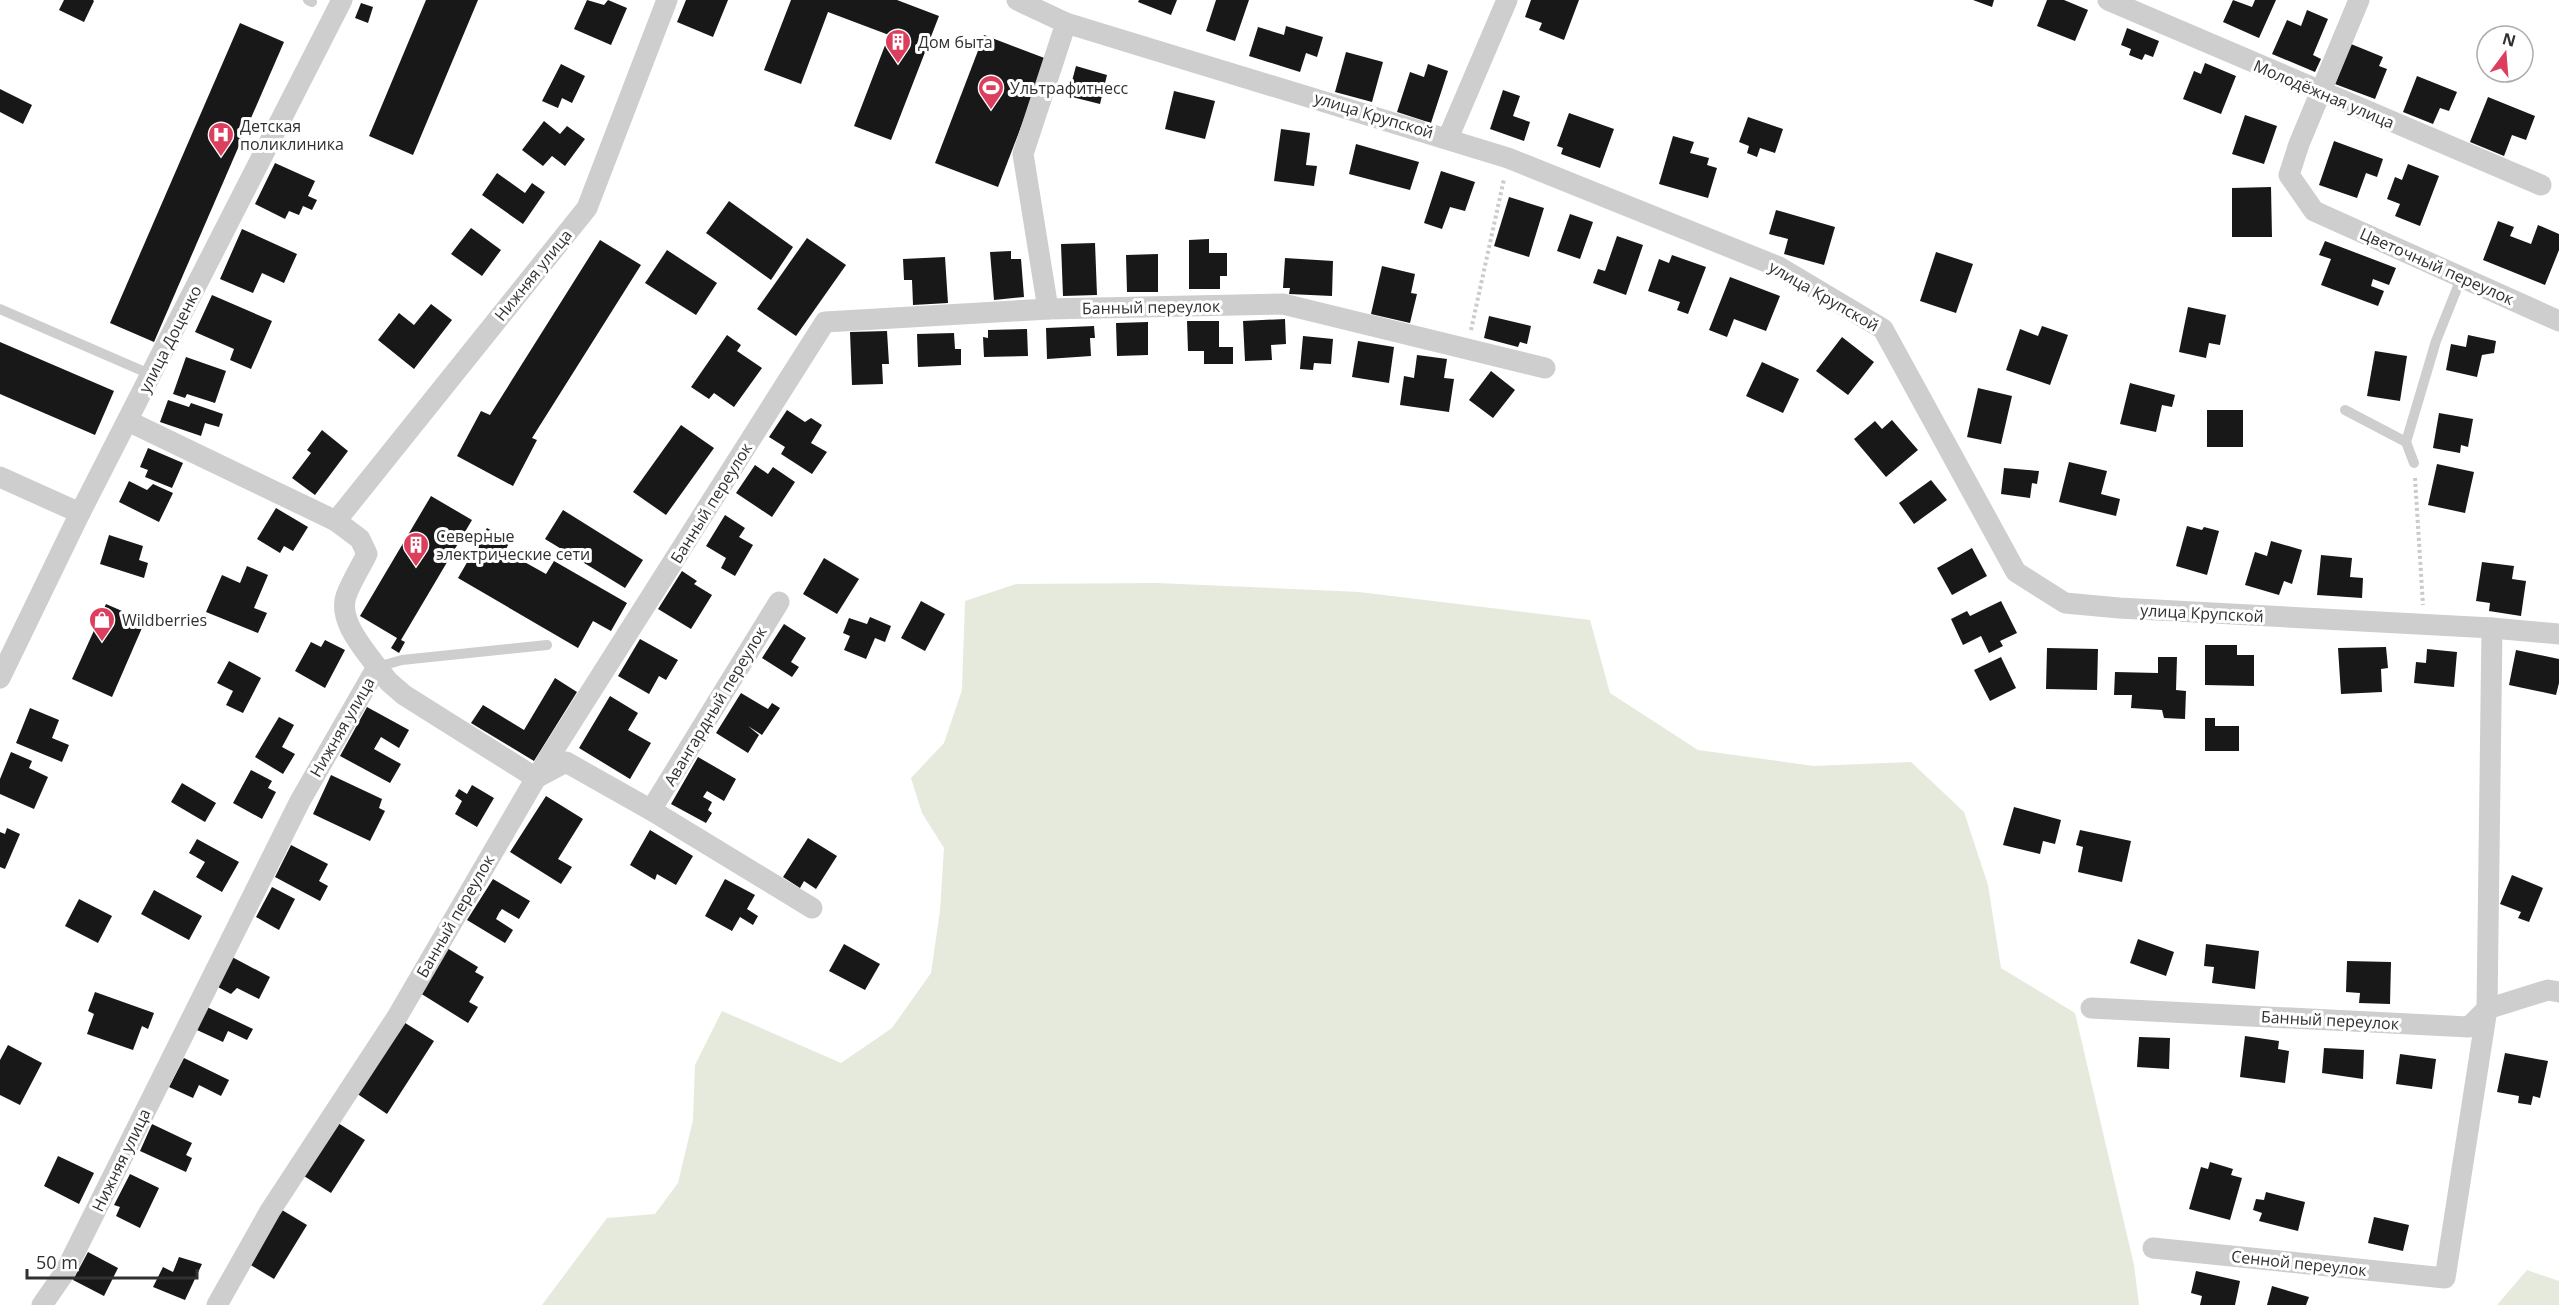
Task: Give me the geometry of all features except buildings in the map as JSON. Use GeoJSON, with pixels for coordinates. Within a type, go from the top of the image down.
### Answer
{"type":"FeatureCollection","features":[{"type":"Feature","properties":{"kind":"street","name":"улица Доценко"},"geometry":{"type":"LineString","coordinates":[[0,678],[80,513],[342,0]]}},
{"type":"Feature","properties":{"kind":"street","name":"Нижняя улица"},"geometry":{"type":"LineString","coordinates":[[42,1305],[66,1272],[300,801],[377,667],[357,639],[346,618],[345,598],[367,554],[360,539],[336,521],[587,208],[667,0]]}},
{"type":"Feature","properties":{"kind":"street","name":"улица Крупской"},"geometry":{"type":"LineString","coordinates":[[1017,0],[1066,23],[1508,158],[1779,267],[1883,329],[2016,572],[2065,603],[2119,609],[2424,624],[2559,634]]}},
{"type":"Feature","properties":{"kind":"street"},"geometry":{"type":"LineString","coordinates":[[1448,138],[1507,0]]}},
{"type":"Feature","properties":{"kind":"street","name":"Молодёжная улица"},"geometry":{"type":"LineString","coordinates":[[2108,0],[2321,93],[2541,185]]}},
{"type":"Feature","properties":{"kind":"street"},"geometry":{"type":"LineString","coordinates":[[2321,93],[2359,0]]}},
{"type":"Feature","properties":{"kind":"street"},"geometry":{"type":"LineString","coordinates":[[1048,309],[1023,154],[1066,23]]}},
{"type":"Feature","properties":{"kind":"street","name":"Цветочный переулок"},"geometry":{"type":"LineString","coordinates":[[2321,93],[2289,175],[2314,211],[2559,321]]}},
{"type":"Feature","properties":{"kind":"street","name":"Банный переулок"},"geometry":{"type":"LineString","coordinates":[[218,1305],[270,1211],[397,1017],[536,778],[825,322],[1048,309],[1283,304],[1467,347],[1545,368]]}},
{"type":"Feature","properties":{"kind":"street"},"geometry":{"type":"LineString","coordinates":[[128,421],[336,521]]}},
{"type":"Feature","properties":{"kind":"street"},"geometry":{"type":"LineString","coordinates":[[0,477],[80,513]]}},
{"type":"Feature","properties":{"kind":"street","name":"Авангардный переулок"},"geometry":{"type":"LineString","coordinates":[[651,810],[779,602]]}},
{"type":"Feature","properties":{"kind":"street"},"geometry":{"type":"LineString","coordinates":[[2487,1009],[2492,628]]}},
{"type":"Feature","properties":{"kind":"street"},"geometry":{"type":"LineString","coordinates":[[377,667],[404,696],[536,778],[566,762],[651,810],[812,908]]}},
{"type":"Feature","properties":{"kind":"street","name":"Банный переулок"},"geometry":{"type":"LineString","coordinates":[[2091,1008],[2469,1027],[2487,1009],[2548,990],[2559,992]]}},
{"type":"Feature","properties":{"kind":"street","name":"Сенной переулок"},"geometry":{"type":"LineString","coordinates":[[2153,1248],[2445,1278],[2487,1009]]}},
{"type":"Feature","properties":{"kind":"lane"},"geometry":{"type":"LineString","coordinates":[[2414,463],[2406,442],[2436,341],[2462,276]]}},
{"type":"Feature","properties":{"kind":"lane"},"geometry":{"type":"LineString","coordinates":[[0,309],[152,375]]}},
{"type":"Feature","properties":{"kind":"lane"},"geometry":{"type":"LineString","coordinates":[[2344,410],[2406,442]]}},
{"type":"Feature","properties":{"kind":"lane"},"geometry":{"type":"LineString","coordinates":[[377,667],[402,660],[547,645]]}},
{"type":"Feature","properties":{"kind":"path"},"geometry":{"type":"LineString","coordinates":[[1467,347],[1508,158]]}},
{"type":"Feature","properties":{"kind":"path"},"geometry":{"type":"LineString","coordinates":[[2414,463],[2424,624]]}},
{"type":"Feature","properties":{"kind":"shaded area"},"geometry":{"type":"Polygon","coordinates":[[[1157,583],[1359,592],[1590,620],[1610,693],[1698,750],[1814,766],[1911,762],[1964,812],[1988,885],[2001,968],[2075,1013],[2134,1265],[2139,1305],[542,1305],[607,1218],[655,1214],[678,1183],[693,1120],[695,1065],[722,1011],[841,1063],[892,1028],[931,973],[940,911],[944,848],[922,813],[911,778],[944,743],[962,690],[965,601],[1016,584],[1157,583]]]}},
{"type":"Feature","properties":{"kind":"shaded area"},"geometry":{"type":"Polygon","coordinates":[[[2527,1270],[2559,1281],[2559,1305],[2497,1305],[2527,1270]]]}},
{"type":"Feature","properties":{"kind":"place","name":"Дом быта"},"geometry":{"type":"Point","coordinates":[898,65]}},
{"type":"Feature","properties":{"kind":"place","name":"Ультрафитнесс"},"geometry":{"type":"Point","coordinates":[991,111]}},
{"type":"Feature","properties":{"kind":"place","name":"Детская поликлиника"},"geometry":{"type":"Point","coordinates":[221,158]}},
{"type":"Feature","properties":{"kind":"place","name":"Северные электрические сети"},"geometry":{"type":"Point","coordinates":[416,568]}},
{"type":"Feature","properties":{"kind":"place","name":"Wildberries"},"geometry":{"type":"Point","coordinates":[102,643]}}]}
